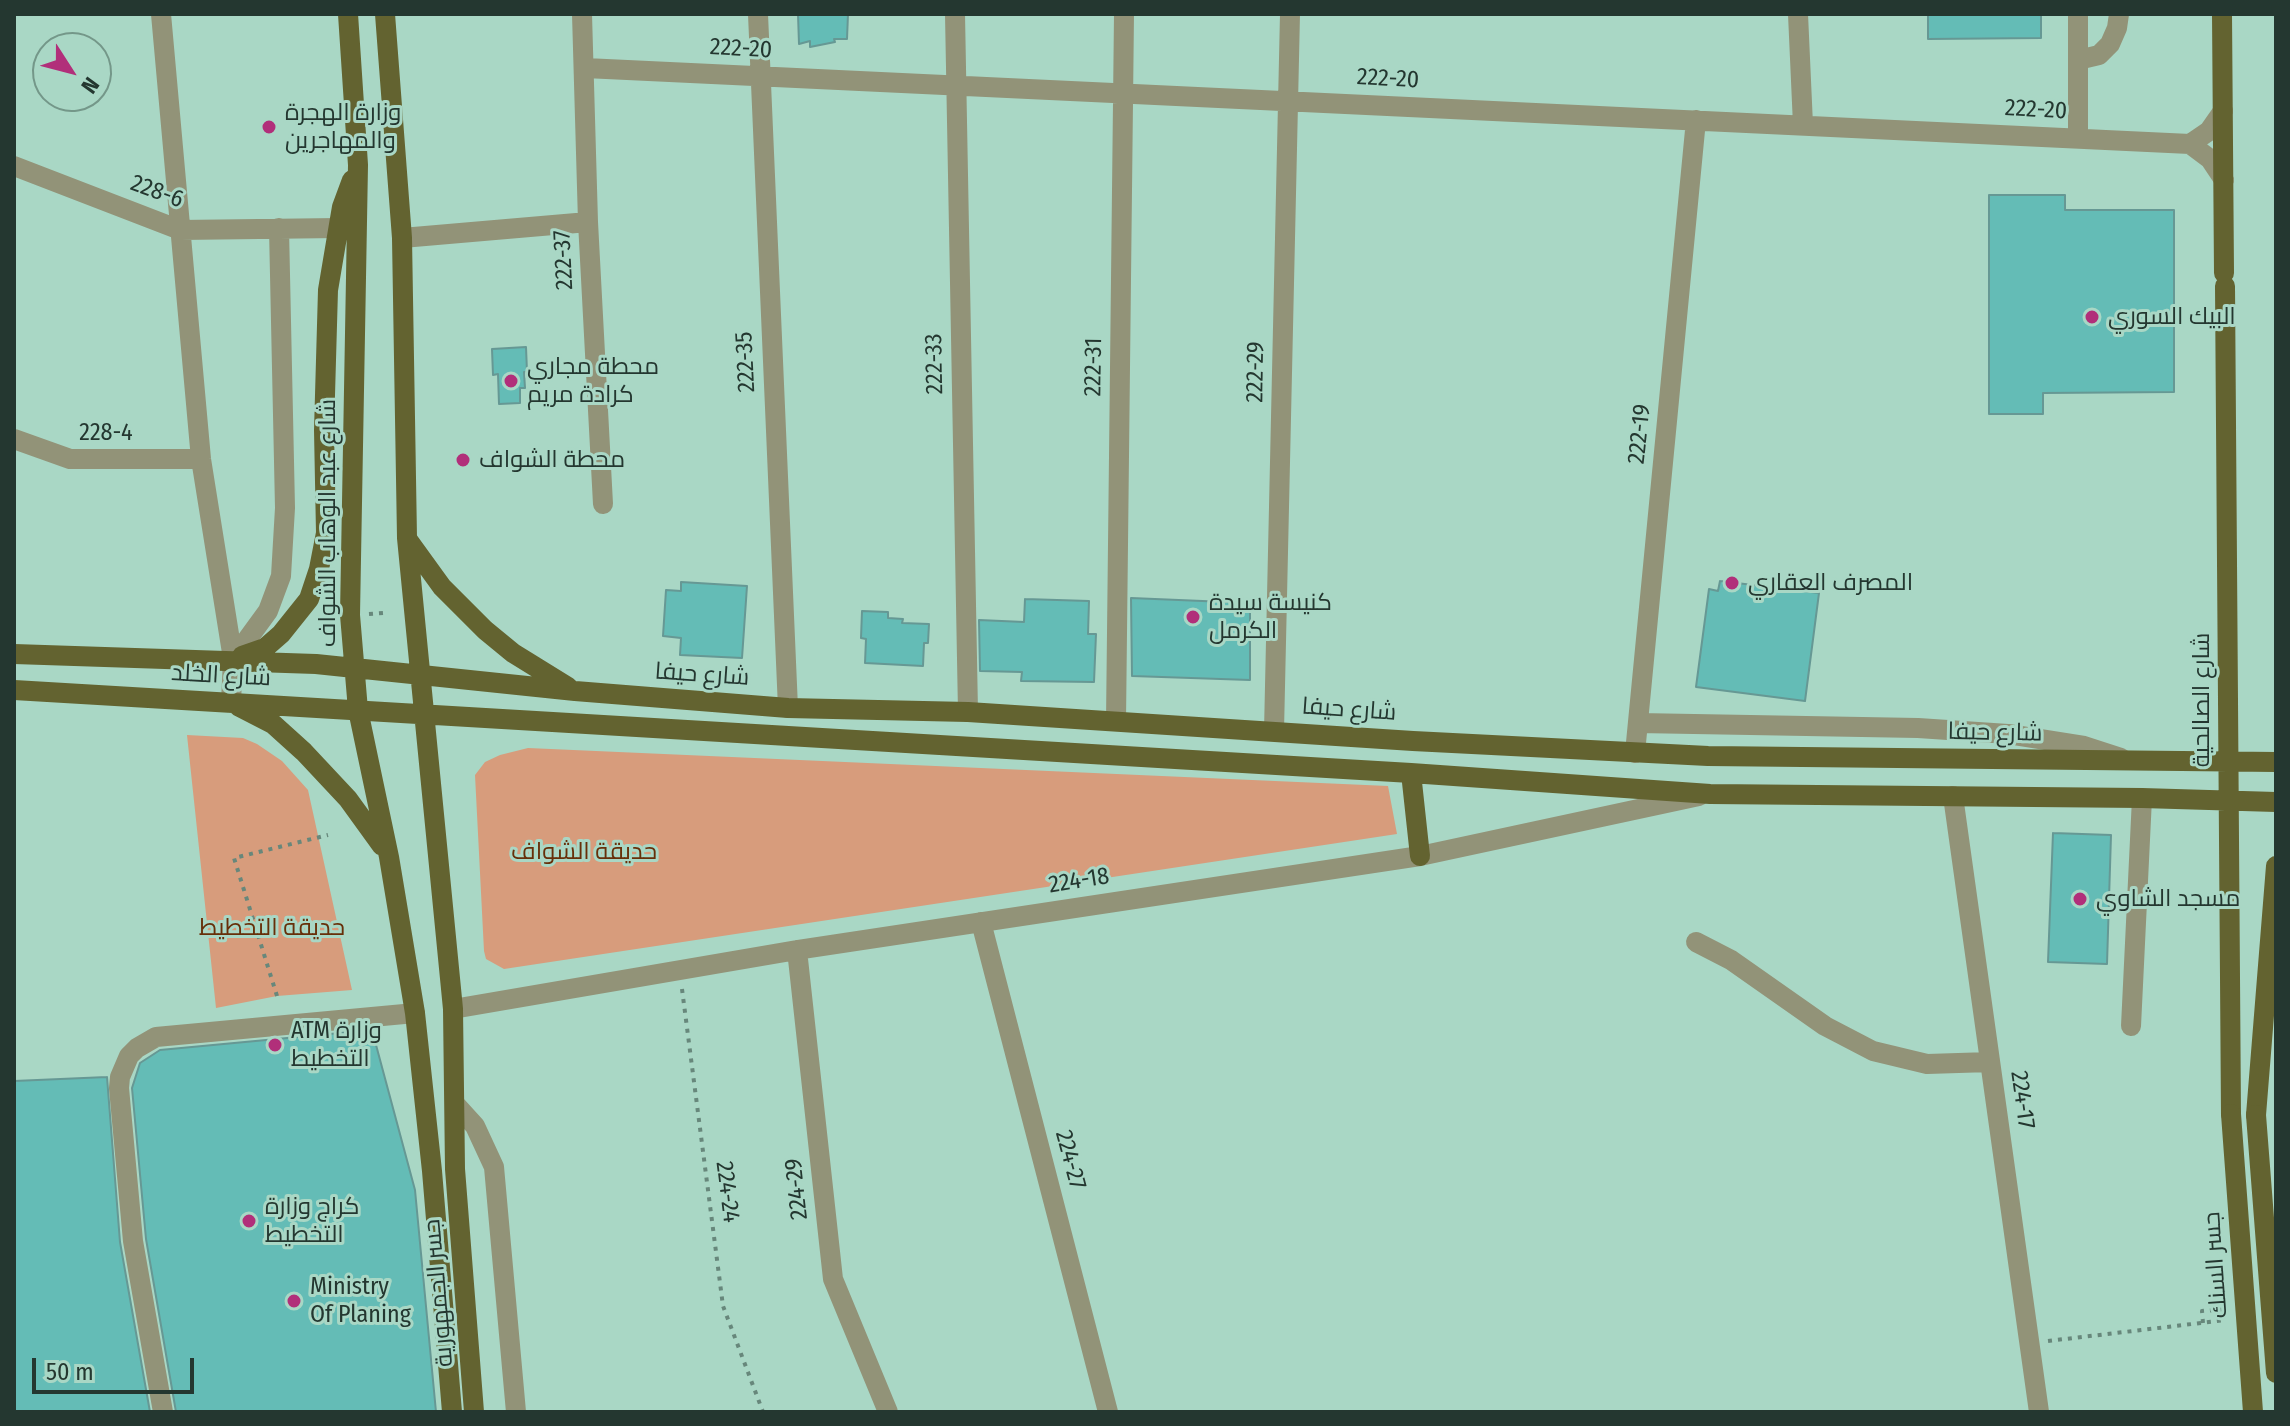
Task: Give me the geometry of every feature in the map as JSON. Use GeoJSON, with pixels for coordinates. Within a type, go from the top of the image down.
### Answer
{"type":"FeatureCollection","features":[{"type":"Feature","properties":{"kind":"main road","name":"شارع عبد الوهاب الشواف"},"geometry":{"type":"LineString","coordinates":[[348,14],[358,165],[350,615],[358,710],[389,857],[415,1013],[432,1171]]}},
{"type":"Feature","properties":{"kind":"main road"},"geometry":{"type":"LineString","coordinates":[[385,14],[402,238],[407,538],[453,1009],[455,1104]]}},
{"type":"Feature","properties":{"kind":"main road","name":"شارع الصالحية"},"geometry":{"type":"LineString","coordinates":[[2222,14],[2231,1114]]}},
{"type":"Feature","properties":{"kind":"main road"},"geometry":{"type":"LineString","coordinates":[[233,659],[265,648],[281,634],[309,599],[319,569],[326,533],[324,430],[327,305],[342,207],[358,165]]}},
{"type":"Feature","properties":{"kind":"main road"},"geometry":{"type":"LineString","coordinates":[[407,538],[442,587],[485,630],[533,667],[575,691]]}},
{"type":"Feature","properties":{"kind":"main road","name":"شارع الخلد"},"geometry":{"type":"LineString","coordinates":[[14,654],[233,659],[420,675]]}},
{"type":"Feature","properties":{"kind":"main road","name":"شارع حيفا"},"geometry":{"type":"LineString","coordinates":[[420,675],[788,708],[968,712],[1635,753],[2276,762]]}},
{"type":"Feature","properties":{"kind":"main road","name":"شارع الخلد"},"geometry":{"type":"LineString","coordinates":[[14,690],[424,714]]}},
{"type":"Feature","properties":{"kind":"main road"},"geometry":{"type":"LineString","coordinates":[[231,702],[273,724],[304,752],[348,799],[389,857]]}},
{"type":"Feature","properties":{"kind":"main road"},"geometry":{"type":"LineString","coordinates":[[424,714],[1710,794],[2276,802]]}},
{"type":"Feature","properties":{"kind":"main road"},"geometry":{"type":"LineString","coordinates":[[1411,773],[1420,856]]}},
{"type":"Feature","properties":{"kind":"main road"},"geometry":{"type":"LineString","coordinates":[[2276,866],[2256,1115],[2276,1373]]}},
{"type":"Feature","properties":{"kind":"main road","name":"جسر الجمهورية"},"geometry":{"type":"LineString","coordinates":[[455,1104],[455,1169],[474,1412]]}},
{"type":"Feature","properties":{"kind":"main road","name":"جسر السنك"},"geometry":{"type":"LineString","coordinates":[[2231,1114],[2253,1412]]}},
{"type":"Feature","properties":{"kind":"main road","name":"جسر الجمهورية"},"geometry":{"type":"LineString","coordinates":[[432,1171],[452,1412]]}},
{"type":"Feature","properties":{"kind":"street"},"geometry":{"type":"LineString","coordinates":[[161,14],[201,459],[233,659],[231,702]]}},
{"type":"Feature","properties":{"kind":"street","name":"222-37"},"geometry":{"type":"LineString","coordinates":[[582,14],[588,222],[603,504]]}},
{"type":"Feature","properties":{"kind":"street","name":"222-35"},"geometry":{"type":"LineString","coordinates":[[758,14],[788,708]]}},
{"type":"Feature","properties":{"kind":"street","name":"222-33"},"geometry":{"type":"LineString","coordinates":[[955,14],[968,712]]}},
{"type":"Feature","properties":{"kind":"street","name":"222-31"},"geometry":{"type":"LineString","coordinates":[[1116,721],[1124,14]]}},
{"type":"Feature","properties":{"kind":"street","name":"222-29"},"geometry":{"type":"LineString","coordinates":[[1274,731],[1290,14]]}},
{"type":"Feature","properties":{"kind":"street"},"geometry":{"type":"LineString","coordinates":[[1798,14],[1803,125]]}},
{"type":"Feature","properties":{"kind":"street"},"geometry":{"type":"LineString","coordinates":[[2078,14],[2078,138]]}},
{"type":"Feature","properties":{"kind":"street"},"geometry":{"type":"LineString","coordinates":[[2078,60],[2099,55],[2110,44],[2119,14]]}},
{"type":"Feature","properties":{"kind":"street","name":"222-20"},"geometry":{"type":"LineString","coordinates":[[585,68],[2190,144]]}},
{"type":"Feature","properties":{"kind":"street"},"geometry":{"type":"LineString","coordinates":[[2223,111],[2209,131],[2190,144],[2210,159],[2224,180]]}},
{"type":"Feature","properties":{"kind":"street","name":"222-19"},"geometry":{"type":"LineString","coordinates":[[1635,753],[1696,120]]}},
{"type":"Feature","properties":{"kind":"street","name":"228-6"},"geometry":{"type":"LineString","coordinates":[[14,166],[180,230],[338,228]]}},
{"type":"Feature","properties":{"kind":"street"},"geometry":{"type":"LineString","coordinates":[[402,238],[588,222]]}},
{"type":"Feature","properties":{"kind":"street"},"geometry":{"type":"LineString","coordinates":[[233,659],[268,611],[281,576],[285,508],[279,228]]}},
{"type":"Feature","properties":{"kind":"street","name":"228-4"},"geometry":{"type":"LineString","coordinates":[[14,439],[70,459],[201,459]]}},
{"type":"Feature","properties":{"kind":"street"},"geometry":{"type":"LineString","coordinates":[[1638,723],[1918,728],[2008,734],[2084,746],[2129,761]]}},
{"type":"Feature","properties":{"kind":"street","name":"224-18"},"geometry":{"type":"LineString","coordinates":[[453,1009],[797,950],[1420,856],[1710,794]]}},
{"type":"Feature","properties":{"kind":"street","name":"224-17"},"geometry":{"type":"LineString","coordinates":[[1953,796],[2039,1412]]}},
{"type":"Feature","properties":{"kind":"street"},"geometry":{"type":"LineString","coordinates":[[2131,1026],[2142,798]]}},
{"type":"Feature","properties":{"kind":"street","name":"224-27"},"geometry":{"type":"LineString","coordinates":[[981,922],[1108,1412]]}},
{"type":"Feature","properties":{"kind":"street"},"geometry":{"type":"LineString","coordinates":[[1696,942],[1731,960],[1825,1026],[1873,1051],[1927,1064],[1990,1062]]}},
{"type":"Feature","properties":{"kind":"street","name":"224-29"},"geometry":{"type":"LineString","coordinates":[[797,950],[833,1279],[888,1412]]}},
{"type":"Feature","properties":{"kind":"street"},"geometry":{"type":"LineString","coordinates":[[163,1412],[133,1241],[119,1088],[129,1056],[156,1037],[415,1013]]}},
{"type":"Feature","properties":{"kind":"street"},"geometry":{"type":"LineString","coordinates":[[455,1104],[475,1126],[494,1167],[516,1412]]}},
{"type":"Feature","properties":{"kind":"path"},"geometry":{"type":"LineString","coordinates":[[369,614],[383,613]]}},
{"type":"Feature","properties":{"kind":"path"},"geometry":{"type":"LineString","coordinates":[[277,996],[234,858],[328,835]]}},
{"type":"Feature","properties":{"kind":"path","name":"224-24"},"geometry":{"type":"LineString","coordinates":[[680,971],[723,1306],[763,1412]]}},
{"type":"Feature","properties":{"kind":"path"},"geometry":{"type":"LineString","coordinates":[[2202,1311],[2203,1323]]}},
{"type":"Feature","properties":{"kind":"path"},"geometry":{"type":"LineString","coordinates":[[2030,1343],[2232,1319]]}},
{"type":"Feature","properties":{"kind":"green space","name":"حديقة التخطيط"},"geometry":{"type":"Polygon","coordinates":[[[187,735],[243,738],[257,744],[282,761],[308,790],[352,990],[277,996],[216,1008],[187,735]]]}},
{"type":"Feature","properties":{"kind":"green space","name":"حديقة الشواف"},"geometry":{"type":"Polygon","coordinates":[[[528,748],[1388,786],[1397,834],[504,969],[486,959],[484,951],[475,775],[485,762],[528,748]]]}},
{"type":"Feature","properties":{"kind":"building"},"geometry":{"type":"Polygon","coordinates":[[[798,14],[848,14],[847,39],[834,39],[835,42],[810,47],[810,41],[799,44],[798,14]]]}},
{"type":"Feature","properties":{"kind":"building"},"geometry":{"type":"Polygon","coordinates":[[[1928,14],[2041,14],[2041,38],[1928,39],[1928,14]]]}},
{"type":"Feature","properties":{"kind":"building"},"geometry":{"type":"Polygon","coordinates":[[[1989,195],[2065,195],[2065,210],[2174,210],[2174,392],[2043,393],[2043,414],[1989,414],[1989,195]]]}},
{"type":"Feature","properties":{"kind":"building","name":"محطة مجاري كرادة مريم"},"geometry":{"type":"Polygon","coordinates":[[[526,347],[527,372],[524,372],[525,388],[520,388],[520,403],[499,404],[498,374],[493,375],[492,349],[526,347]]]}},
{"type":"Feature","properties":{"kind":"building"},"geometry":{"type":"Polygon","coordinates":[[[1720,581],[1819,593],[1805,701],[1696,687],[1709,589],[1718,591],[1720,581]]]}},
{"type":"Feature","properties":{"kind":"building"},"geometry":{"type":"Polygon","coordinates":[[[681,582],[747,586],[742,658],[680,655],[681,638],[663,636],[666,590],[681,591],[681,582]]]}},
{"type":"Feature","properties":{"kind":"building"},"geometry":{"type":"Polygon","coordinates":[[[1131,598],[1250,603],[1250,680],[1132,676],[1131,598]]]}},
{"type":"Feature","properties":{"kind":"building"},"geometry":{"type":"Polygon","coordinates":[[[1025,599],[1089,601],[1088,634],[1096,634],[1094,682],[1021,681],[1022,672],[980,671],[979,620],[1024,622],[1025,599]]]}},
{"type":"Feature","properties":{"kind":"building"},"geometry":{"type":"Polygon","coordinates":[[[862,611],[888,612],[888,618],[903,619],[902,623],[929,624],[923,666],[865,663],[866,639],[861,638],[862,611]]]}},
{"type":"Feature","properties":{"kind":"building","name":"مسجد الشاوي"},"geometry":{"type":"Polygon","coordinates":[[[2053,833],[2111,835],[2107,964],[2048,962],[2053,833]]]}},
{"type":"Feature","properties":{"kind":"building","name":"Ministry Of Planing"},"geometry":{"type":"Polygon","coordinates":[[[372,1030],[415,1190],[436,1412],[176,1412],[146,1239],[132,1088],[140,1063],[160,1050],[372,1030]]]}},
{"type":"Feature","properties":{"kind":"building"},"geometry":{"type":"Polygon","coordinates":[[[107,1077],[120,1242],[150,1412],[14,1412],[14,1081],[107,1077]]]}},
{"type":"Feature","properties":{"kind":"place","name":"وزارة الهجرة والمهاجرين"},"geometry":{"type":"Point","coordinates":[269,127]}},
{"type":"Feature","properties":{"kind":"place","name":"البيك السوري"},"geometry":{"type":"Point","coordinates":[2092,317]}},
{"type":"Feature","properties":{"kind":"place","name":"محطة مجاري كرادة مريم"},"geometry":{"type":"Point","coordinates":[511,381]}},
{"type":"Feature","properties":{"kind":"place","name":"محطة الشواف"},"geometry":{"type":"Point","coordinates":[463,460]}},
{"type":"Feature","properties":{"kind":"place","name":"المصرف العقاري"},"geometry":{"type":"Point","coordinates":[1732,583]}},
{"type":"Feature","properties":{"kind":"place","name":"كنيسة سيدة الكرمل"},"geometry":{"type":"Point","coordinates":[1193,617]}},
{"type":"Feature","properties":{"kind":"place","name":"مسجد الشاوي"},"geometry":{"type":"Point","coordinates":[2080,899]}},
{"type":"Feature","properties":{"kind":"place","name":"ATM وزارة التخطيط"},"geometry":{"type":"Point","coordinates":[275,1045]}},
{"type":"Feature","properties":{"kind":"place","name":"كراج وزارة التخطيط"},"geometry":{"type":"Point","coordinates":[249,1221]}},
{"type":"Feature","properties":{"kind":"place","name":"Ministry Of Planing"},"geometry":{"type":"Point","coordinates":[294,1301]}}]}
